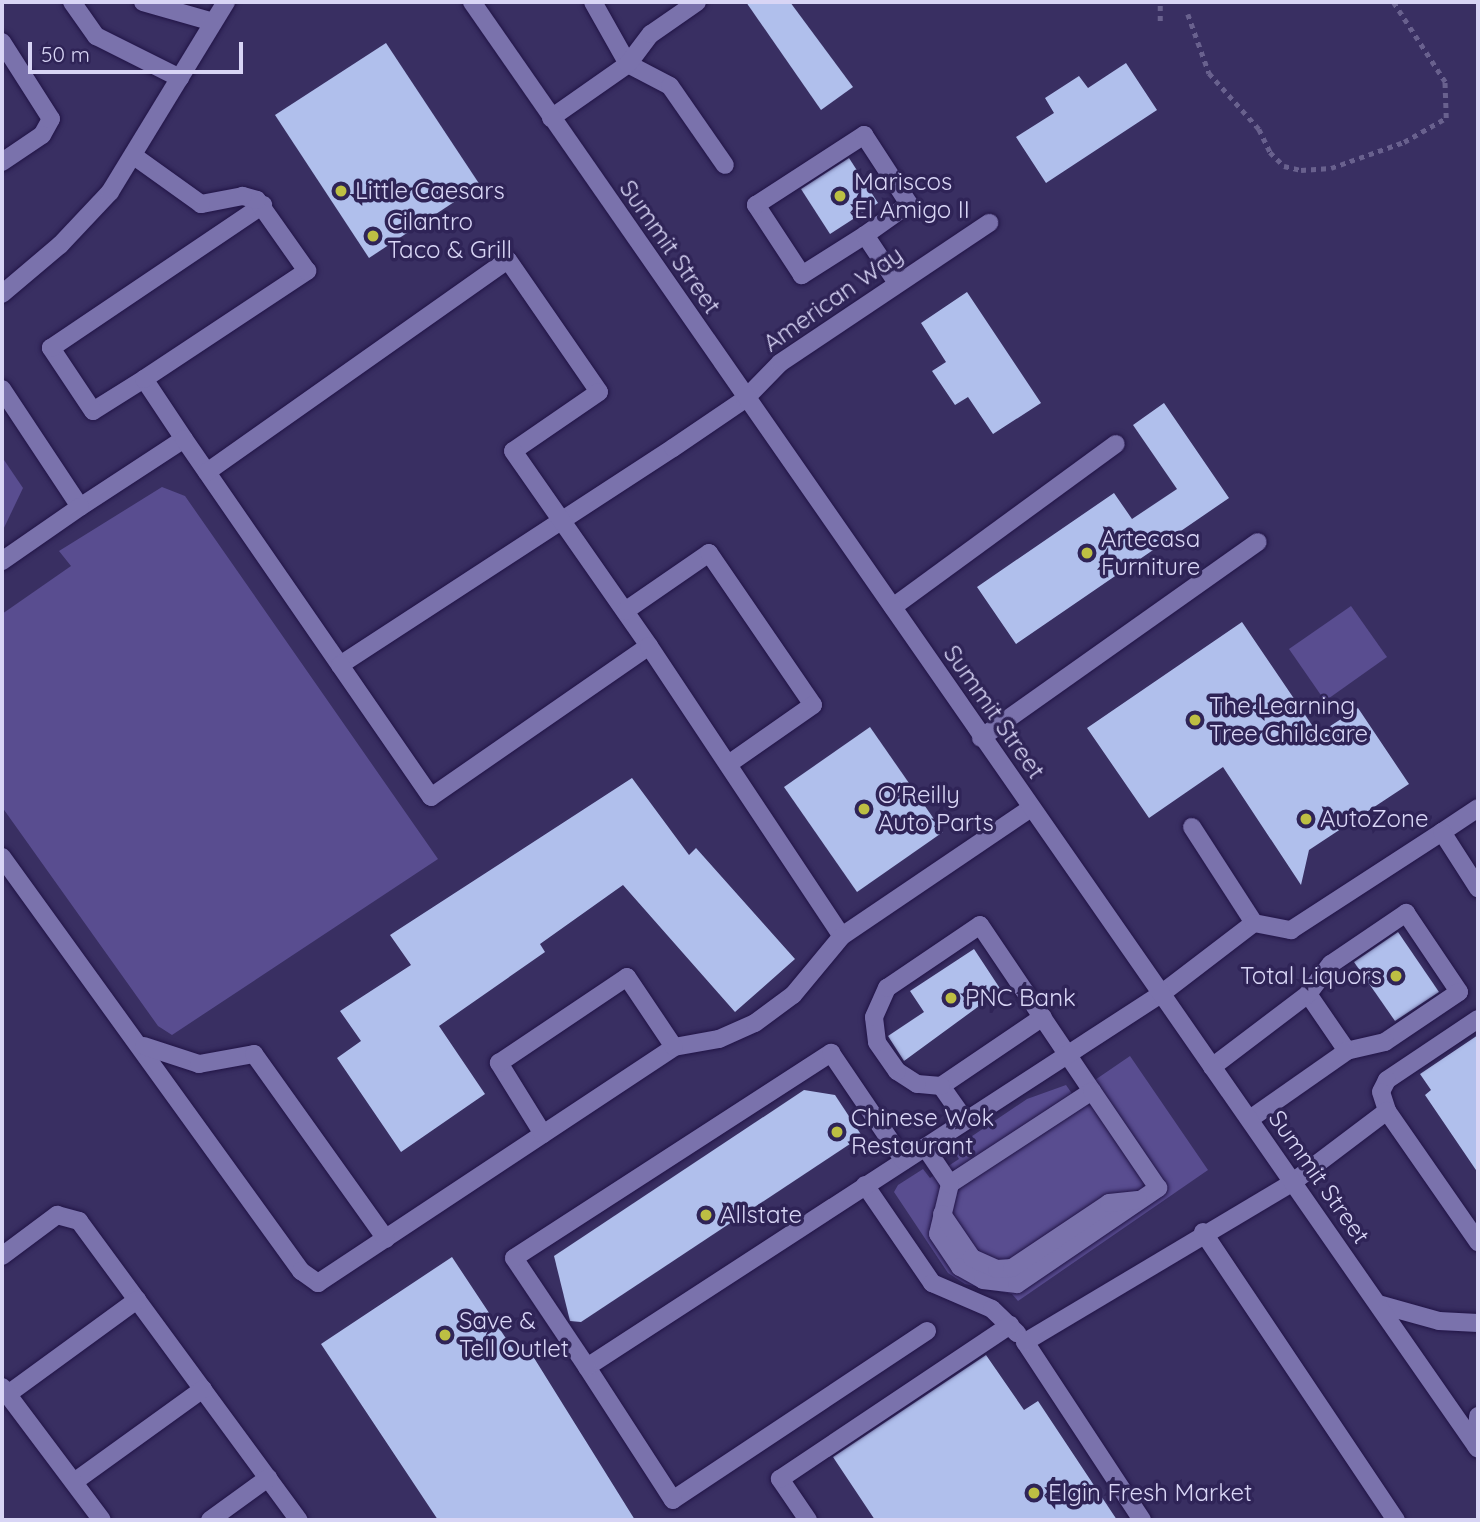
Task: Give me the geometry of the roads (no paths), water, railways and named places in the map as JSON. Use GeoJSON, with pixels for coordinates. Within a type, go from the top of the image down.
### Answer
{"type":"FeatureCollection","features":[{"type":"Feature","properties":{"kind":"main road"},"geometry":{"type":"LineString","coordinates":[[72,2],[96,36],[180,78]]}},
{"type":"Feature","properties":{"kind":"main road"},"geometry":{"type":"LineString","coordinates":[[143,2],[213,22]]}},
{"type":"Feature","properties":{"kind":"main road"},"geometry":{"type":"LineString","coordinates":[[2,294],[89,218],[134,156],[226,2]]}},
{"type":"Feature","properties":{"kind":"main road","name":"Summit Street"},"geometry":{"type":"LineString","coordinates":[[472,2],[745,399],[893,607],[981,738],[1477,1447]]}},
{"type":"Feature","properties":{"kind":"main road"},"geometry":{"type":"LineString","coordinates":[[593,2],[628,64],[670,86],[725,166]]}},
{"type":"Feature","properties":{"kind":"main road"},"geometry":{"type":"LineString","coordinates":[[551,118],[628,64],[644,41],[697,2]]}},
{"type":"Feature","properties":{"kind":"main road"},"geometry":{"type":"LineString","coordinates":[[2,41],[51,119],[42,135],[2,162]]}},
{"type":"Feature","properties":{"kind":"main road"},"geometry":{"type":"LineString","coordinates":[[864,135],[909,204],[865,234],[802,275],[756,205],[864,135]]}},
{"type":"Feature","properties":{"kind":"main road"},"geometry":{"type":"LineString","coordinates":[[134,156],[201,204],[247,196],[263,205],[307,271],[93,411],[51,348],[263,205]]}},
{"type":"Feature","properties":{"kind":"main road","name":"American Way"},"geometry":{"type":"LineString","coordinates":[[340,665],[559,517],[745,399],[780,363],[989,223]]}},
{"type":"Feature","properties":{"kind":"main road"},"geometry":{"type":"LineString","coordinates":[[865,234],[897,283]]}},
{"type":"Feature","properties":{"kind":"main road"},"geometry":{"type":"LineString","coordinates":[[207,472],[508,260],[599,392],[513,451],[730,763],[842,936]]}},
{"type":"Feature","properties":{"kind":"main road"},"geometry":{"type":"LineString","coordinates":[[144,379],[430,797],[649,646]]}},
{"type":"Feature","properties":{"kind":"main road"},"geometry":{"type":"LineString","coordinates":[[2,389],[80,507]]}},
{"type":"Feature","properties":{"kind":"main road"},"geometry":{"type":"LineString","coordinates":[[2,561],[184,439]]}},
{"type":"Feature","properties":{"kind":"main road"},"geometry":{"type":"LineString","coordinates":[[893,607],[1116,444]]}},
{"type":"Feature","properties":{"kind":"main road"},"geometry":{"type":"LineString","coordinates":[[981,738],[1258,542]]}},
{"type":"Feature","properties":{"kind":"main road"},"geometry":{"type":"LineString","coordinates":[[625,611],[709,554],[813,705],[730,763]]}},
{"type":"Feature","properties":{"kind":"main road"},"geometry":{"type":"LineString","coordinates":[[2,857],[309,1279],[322,1282],[674,1047],[727,1037],[755,1023],[793,995],[842,936],[1031,808]]}},
{"type":"Feature","properties":{"kind":"main road"},"geometry":{"type":"LineString","coordinates":[[1192,827],[1254,922],[1291,930],[1478,808]]}},
{"type":"Feature","properties":{"kind":"main road"},"geometry":{"type":"LineString","coordinates":[[1442,832],[1478,888]]}},
{"type":"Feature","properties":{"kind":"main road"},"geometry":{"type":"LineString","coordinates":[[1212,1066],[1308,994],[1331,964],[1406,913],[1459,992],[1385,1042],[1347,1051],[1250,1119]]}},
{"type":"Feature","properties":{"kind":"main road"},"geometry":{"type":"LineString","coordinates":[[587,1367],[1161,994],[1254,922]]}},
{"type":"Feature","properties":{"kind":"main road"},"geometry":{"type":"LineString","coordinates":[[965,1121],[941,1086],[907,1079],[877,1042],[878,1002],[904,975],[979,925],[1043,1017],[1158,1188],[1017,1284],[983,1280],[960,1267],[938,1234],[950,1184],[1092,1091]]}},
{"type":"Feature","properties":{"kind":"main road"},"geometry":{"type":"LineString","coordinates":[[543,1134],[499,1063],[627,976],[674,1047]]}},
{"type":"Feature","properties":{"kind":"main road"},"geometry":{"type":"LineString","coordinates":[[1308,994],[1347,1051]]}},
{"type":"Feature","properties":{"kind":"main road"},"geometry":{"type":"LineString","coordinates":[[941,1086],[1043,1017]]}},
{"type":"Feature","properties":{"kind":"main road"},"geometry":{"type":"LineString","coordinates":[[1478,1018],[1384,1083],[1387,1111],[1478,1242]]}},
{"type":"Feature","properties":{"kind":"main road"},"geometry":{"type":"LineString","coordinates":[[138,1042],[190,1064],[254,1054],[386,1240]]}},
{"type":"Feature","properties":{"kind":"main road"},"geometry":{"type":"LineString","coordinates":[[904,1161],[831,1053],[514,1258],[673,1500],[927,1331]]}},
{"type":"Feature","properties":{"kind":"main road"},"geometry":{"type":"LineString","coordinates":[[1024,1342],[1203,1232],[1293,1182],[1387,1111]]}},
{"type":"Feature","properties":{"kind":"main road"},"geometry":{"type":"LineString","coordinates":[[925,1147],[950,1184]]}},
{"type":"Feature","properties":{"kind":"main road"},"geometry":{"type":"LineString","coordinates":[[865,1185],[932,1283],[992,1308],[1010,1325],[1142,1520]]}},
{"type":"Feature","properties":{"kind":"main road"},"geometry":{"type":"LineString","coordinates":[[2,1256],[57,1215],[79,1221],[299,1520]]}},
{"type":"Feature","properties":{"kind":"main road"},"geometry":{"type":"LineString","coordinates":[[1203,1232],[1396,1520]]}},
{"type":"Feature","properties":{"kind":"main road"},"geometry":{"type":"LineString","coordinates":[[93,1517],[74,1482],[5,1391],[137,1300]]}},
{"type":"Feature","properties":{"kind":"main road"},"geometry":{"type":"LineString","coordinates":[[1378,1304],[1438,1321],[1478,1323]]}},
{"type":"Feature","properties":{"kind":"main road"},"geometry":{"type":"LineString","coordinates":[[808,1520],[780,1479],[1010,1325]]}},
{"type":"Feature","properties":{"kind":"main road"},"geometry":{"type":"LineString","coordinates":[[74,1482],[203,1389]]}},
{"type":"Feature","properties":{"kind":"main road"},"geometry":{"type":"LineString","coordinates":[[1477,1447],[1478,1416]]}},
{"type":"Feature","properties":{"kind":"main road"},"geometry":{"type":"LineString","coordinates":[[210,1520],[268,1478]]}},
{"type":"Feature","properties":{"kind":"place","name":"Little Caesars"},"geometry":{"type":"Point","coordinates":[341,191]}},
{"type":"Feature","properties":{"kind":"place","name":"Mariscos El Amigo II"},"geometry":{"type":"Point","coordinates":[840,196]}},
{"type":"Feature","properties":{"kind":"place","name":"Cilantro Taco & Grill"},"geometry":{"type":"Point","coordinates":[373,236]}},
{"type":"Feature","properties":{"kind":"place","name":"Artecasa Furniture"},"geometry":{"type":"Point","coordinates":[1087,553]}},
{"type":"Feature","properties":{"kind":"place","name":"The Learning Tree Childcare"},"geometry":{"type":"Point","coordinates":[1195,720]}},
{"type":"Feature","properties":{"kind":"place","name":"O'Reilly Auto Parts"},"geometry":{"type":"Point","coordinates":[864,809]}},
{"type":"Feature","properties":{"kind":"place","name":"AutoZone"},"geometry":{"type":"Point","coordinates":[1306,819]}},
{"type":"Feature","properties":{"kind":"place","name":"Total Liquors"},"geometry":{"type":"Point","coordinates":[1396,976]}},
{"type":"Feature","properties":{"kind":"place","name":"PNC Bank"},"geometry":{"type":"Point","coordinates":[951,998]}},
{"type":"Feature","properties":{"kind":"place","name":"Chinese Wok Restaurant"},"geometry":{"type":"Point","coordinates":[837,1132]}},
{"type":"Feature","properties":{"kind":"place","name":"Allstate"},"geometry":{"type":"Point","coordinates":[706,1215]}},
{"type":"Feature","properties":{"kind":"place","name":"Save & Tell Outlet"},"geometry":{"type":"Point","coordinates":[445,1335]}},
{"type":"Feature","properties":{"kind":"place","name":"Elgin Fresh Market"},"geometry":{"type":"Point","coordinates":[1034,1493]}}]}
